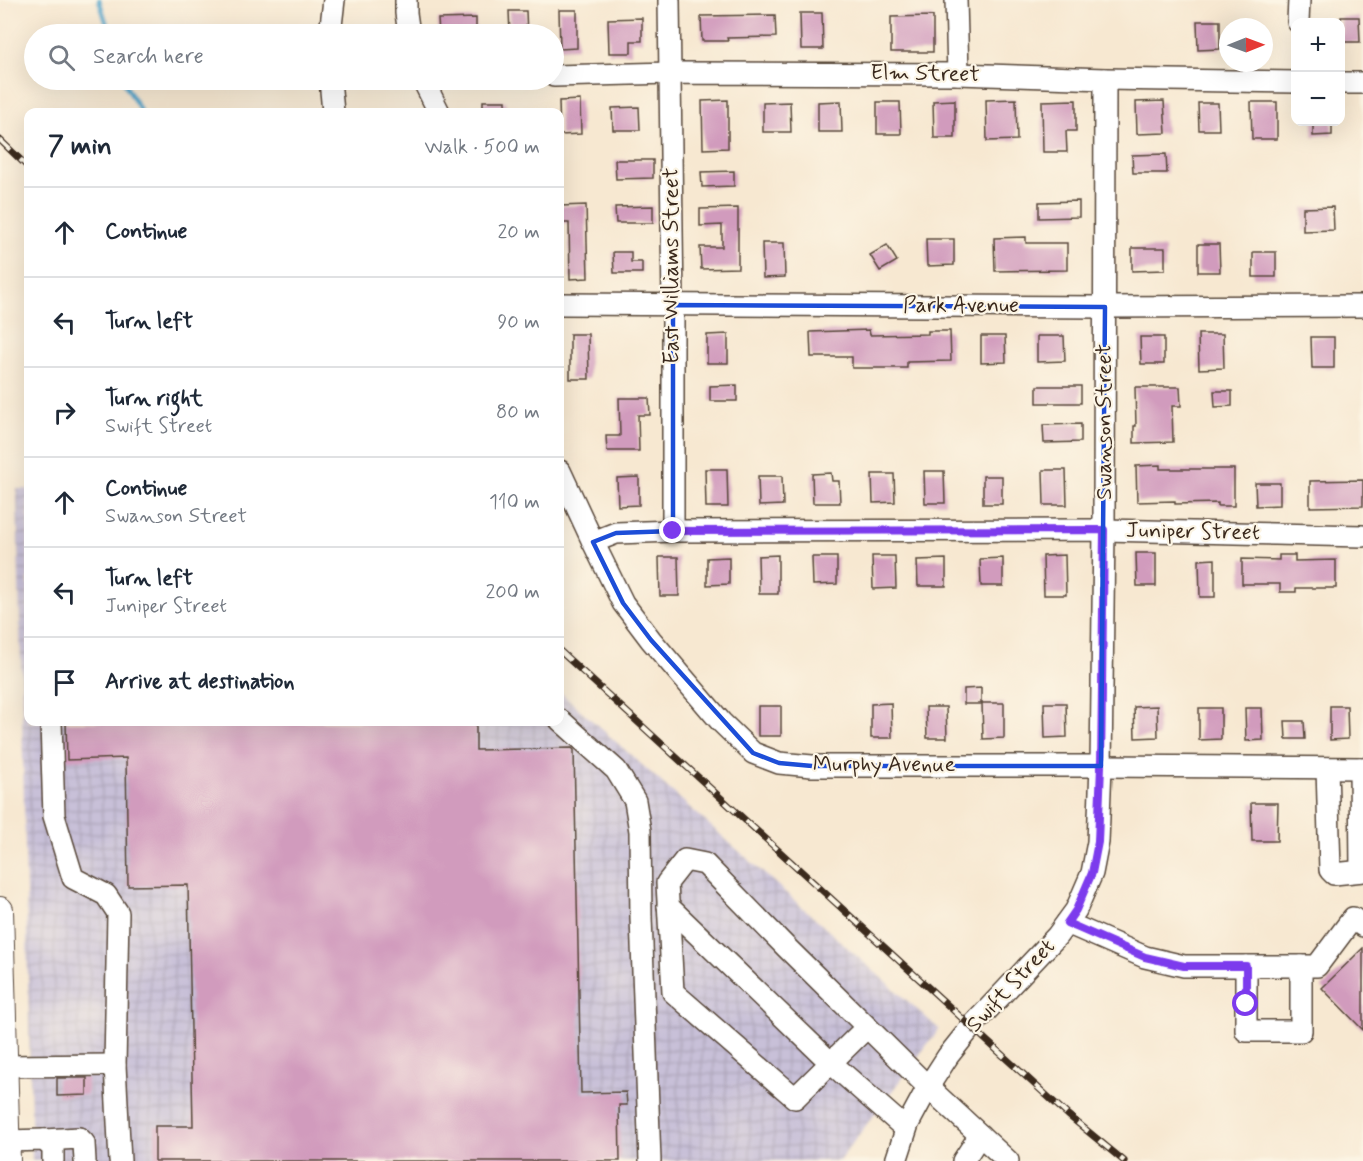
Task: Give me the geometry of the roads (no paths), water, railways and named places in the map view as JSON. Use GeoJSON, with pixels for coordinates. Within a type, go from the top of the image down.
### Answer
{"type":"FeatureCollection","features":[{"type":"Feature","properties":{"kind":"main road"},"geometry":{"type":"LineString","coordinates":[[0,910],[6,1151]]}},
{"type":"Feature","properties":{"kind":"street"},"geometry":{"type":"LineString","coordinates":[[331,24],[334,0]]}},
{"type":"Feature","properties":{"kind":"street"},"geometry":{"type":"LineString","coordinates":[[406,0],[408,24]]}},
{"type":"Feature","properties":{"kind":"street","name":"East Williams Street"},"geometry":{"type":"LineString","coordinates":[[669,0],[673,531]]}},
{"type":"Feature","properties":{"kind":"street"},"geometry":{"type":"LineString","coordinates":[[956,0],[958,74]]}},
{"type":"Feature","properties":{"kind":"street"},"geometry":{"type":"LineString","coordinates":[[1298,18],[1299,0]]}},
{"type":"Feature","properties":{"kind":"street","name":"Elm Street"},"geometry":{"type":"LineString","coordinates":[[564,76],[958,74],[1106,79],[1291,81]]}},
{"type":"Feature","properties":{"kind":"street","name":"Swanson Street"},"geometry":{"type":"LineString","coordinates":[[1101,766],[1106,79]]}},
{"type":"Feature","properties":{"kind":"street"},"geometry":{"type":"LineString","coordinates":[[1345,82],[1363,83]]}},
{"type":"Feature","properties":{"kind":"street"},"geometry":{"type":"LineString","coordinates":[[331,90],[333,108]]}},
{"type":"Feature","properties":{"kind":"street"},"geometry":{"type":"LineString","coordinates":[[428,90],[437,108]]}},
{"type":"Feature","properties":{"kind":"street","name":"Park Avenue"},"geometry":{"type":"LineString","coordinates":[[564,304],[1363,306]]}},
{"type":"Feature","properties":{"kind":"street","name":"Murphy Avenue"},"geometry":{"type":"LineString","coordinates":[[564,480],[623,603],[651,640],[721,722],[753,753],[779,763],[812,766],[1361,768]]}},
{"type":"Feature","properties":{"kind":"street","name":"Juniper Street"},"geometry":{"type":"LineString","coordinates":[[593,542],[616,533],[673,531],[1104,530],[1363,536]]}},
{"type":"Feature","properties":{"kind":"street"},"geometry":{"type":"LineString","coordinates":[[564,724],[616,770],[635,801],[640,831],[650,1161]]}},
{"type":"Feature","properties":{"kind":"street"},"geometry":{"type":"LineString","coordinates":[[51,726],[54,816],[73,878],[106,895],[118,912],[115,1065],[120,1161]]}},
{"type":"Feature","properties":{"kind":"street","name":"Swift Street"},"geometry":{"type":"LineString","coordinates":[[896,1161],[906,1129],[928,1087],[948,1056],[972,1026],[1058,936],[1076,910],[1092,873],[1098,842],[1101,766]]}},
{"type":"Feature","properties":{"kind":"street"},"geometry":{"type":"LineString","coordinates":[[1327,768],[1330,870],[1334,874],[1362,871],[1361,768]]}},
{"type":"Feature","properties":{"kind":"street"},"geometry":{"type":"LineString","coordinates":[[867,1027],[795,1098],[673,992],[667,883],[685,860],[705,864],[928,1087],[1008,1161]]}},
{"type":"Feature","properties":{"kind":"street"},"geometry":{"type":"LineString","coordinates":[[668,906],[831,1063],[906,1129]]}},
{"type":"Feature","properties":{"kind":"street"},"geometry":{"type":"LineString","coordinates":[[1067,923],[1145,957],[1184,966],[1317,966],[1353,918],[1363,926]]}},
{"type":"Feature","properties":{"kind":"street"},"geometry":{"type":"LineString","coordinates":[[1246,966],[1246,1031],[1301,1031],[1301,966]]}},
{"type":"Feature","properties":{"kind":"street"},"geometry":{"type":"LineString","coordinates":[[3,1066],[115,1065]]}},
{"type":"Feature","properties":{"kind":"street"},"geometry":{"type":"LineString","coordinates":[[963,1161],[980,1135]]}},
{"type":"Feature","properties":{"kind":"street"},"geometry":{"type":"LineString","coordinates":[[6,1151],[44,1140],[79,1138],[84,1143],[85,1161]]}},
{"type":"Feature","properties":{"kind":"street"},"geometry":{"type":"LineString","coordinates":[[44,1140],[53,1149],[53,1161]]}},
{"type":"Feature","properties":{"kind":"waterway"},"geometry":{"type":"LineString","coordinates":[[99,0],[107,24]]}},
{"type":"Feature","properties":{"kind":"waterway"},"geometry":{"type":"LineString","coordinates":[[128,90],[139,108]]}},
{"type":"Feature","properties":{"kind":"railway"},"geometry":{"type":"LineString","coordinates":[[0,140],[24,163]]}},
{"type":"Feature","properties":{"kind":"railway"},"geometry":{"type":"LineString","coordinates":[[564,655],[1068,1115],[1124,1161]]}}]}
